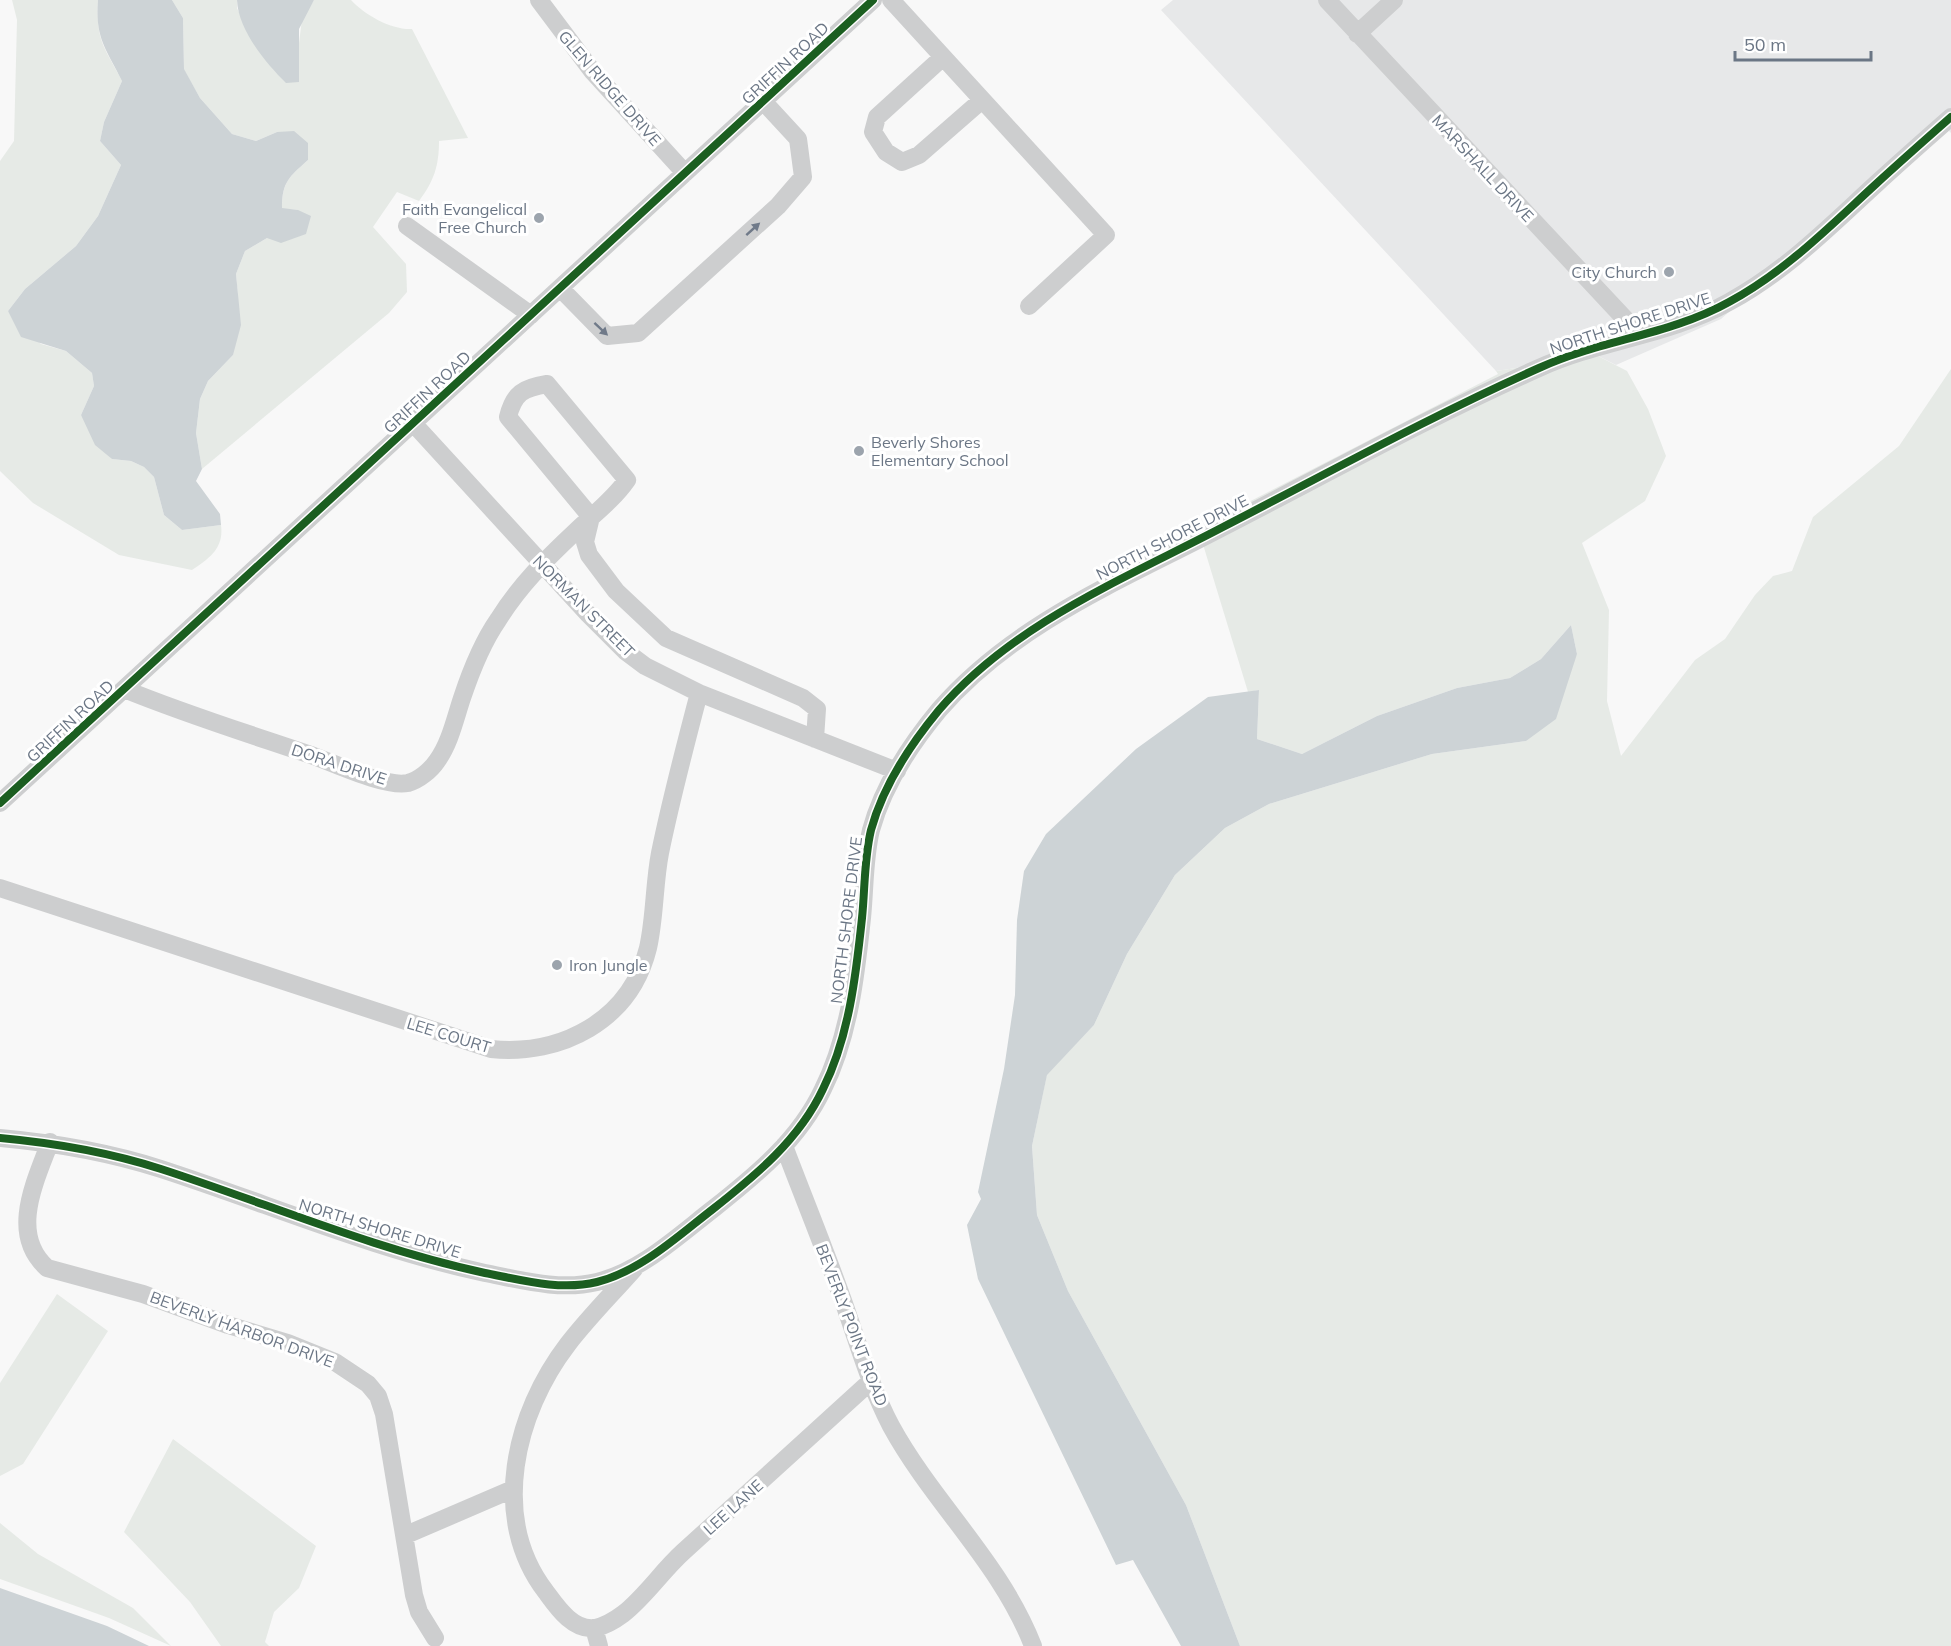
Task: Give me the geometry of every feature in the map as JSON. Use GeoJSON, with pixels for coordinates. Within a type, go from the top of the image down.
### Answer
{"type":"FeatureCollection","features":[{"type":"Feature","properties":{"kind":"street","name":"GLEN RIDGE DRIVE"},"geometry":{"type":"LineString","coordinates":[[538,0],[593,72],[685,173]]}},
{"type":"Feature","properties":{"kind":"street","name":"GRIFFIN ROAD"},"geometry":{"type":"LineString","coordinates":[[0,803],[873,0]]}},
{"type":"Feature","properties":{"kind":"street"},"geometry":{"type":"LineString","coordinates":[[891,0],[1106,235],[1029,306]]}},
{"type":"Feature","properties":{"kind":"street","name":"MARSHALL DRIVE"},"geometry":{"type":"LineString","coordinates":[[1327,0],[1640,335]]}},
{"type":"Feature","properties":{"kind":"street"},"geometry":{"type":"LineString","coordinates":[[1357,34],[1394,0]]}},
{"type":"Feature","properties":{"kind":"street"},"geometry":{"type":"LineString","coordinates":[[943,57],[877,117],[873,132],[886,152],[902,162],[919,155],[982,100]]}},
{"type":"Feature","properties":{"kind":"street"},"geometry":{"type":"LineString","coordinates":[[560,288],[607,336],[638,333],[769,214],[802,177],[798,139],[763,101]]}},
{"type":"Feature","properties":{"kind":"street","name":"NORTH SHORE DRIVE"},"geometry":{"type":"LineString","coordinates":[[0,1138],[50,1142],[92,1150],[156,1167],[437,1263],[532,1283],[557,1285],[593,1283],[639,1263],[660,1251],[751,1179],[784,1146],[816,1103],[836,1056],[852,989],[870,835],[879,806],[897,771],[931,722],[968,681],[1034,628],[1088,595],[1389,439],[1540,367],[1578,352],[1640,335],[1723,306],[1760,284],[1802,254],[1951,117]]}},
{"type":"Feature","properties":{"kind":"street"},"geometry":{"type":"LineString","coordinates":[[407,226],[531,315]]}},
{"type":"Feature","properties":{"kind":"street","name":"DORA DRIVE"},"geometry":{"type":"LineString","coordinates":[[124,689],[182,712],[357,773],[397,783],[409,783],[424,775],[437,762],[447,744],[483,645],[498,619],[542,563],[591,517],[627,480],[547,384],[528,387],[512,401],[508,417],[591,517]]}},
{"type":"Feature","properties":{"kind":"street","name":"NORMAN STREET"},"geometry":{"type":"LineString","coordinates":[[413,423],[625,651],[645,666],[699,693],[897,771]]}},
{"type":"Feature","properties":{"kind":"street"},"geometry":{"type":"LineString","coordinates":[[591,517],[585,542],[589,555],[616,591],[666,638],[803,698],[817,709],[815,739]]}},
{"type":"Feature","properties":{"kind":"street","name":"LEE COURT"},"geometry":{"type":"LineString","coordinates":[[0,888],[491,1049],[511,1051],[536,1049],[563,1043],[584,1034],[618,1005],[641,965],[647,949],[656,878],[667,821],[699,693]]}},
{"type":"Feature","properties":{"kind":"street","name":"BEVERLY HARBOR DRIVE"},"geometry":{"type":"LineString","coordinates":[[50,1142],[34,1185],[26,1233],[29,1246],[46,1268],[61,1274],[143,1294],[228,1325],[288,1343],[335,1362],[356,1374],[378,1396],[384,1414],[406,1535],[414,1595],[419,1612],[435,1638]]}},
{"type":"Feature","properties":{"kind":"street","name":"BEVERLY POINT ROAD"},"geometry":{"type":"LineString","coordinates":[[784,1146],[871,1382],[891,1425],[917,1470],[978,1548],[1007,1592],[1033,1646]]}},
{"type":"Feature","properties":{"kind":"street"},"geometry":{"type":"LineString","coordinates":[[599,1646],[594,1628],[577,1624],[562,1613],[535,1578],[527,1563],[518,1529],[513,1489],[520,1443],[531,1408],[547,1377],[568,1345],[639,1263]]}},
{"type":"Feature","properties":{"kind":"street","name":"LEE LANE"},"geometry":{"type":"LineString","coordinates":[[594,1628],[623,1614],[665,1568],[871,1382]]}},
{"type":"Feature","properties":{"kind":"street"},"geometry":{"type":"LineString","coordinates":[[406,1535],[513,1489]]}},
{"type":"Feature","properties":{"kind":"shaded area"},"geometry":{"type":"Polygon","coordinates":[[[12,0],[98,0],[98,25],[102,43],[122,81],[104,122],[100,141],[121,165],[98,216],[76,246],[25,289],[8,311],[41,344],[66,351],[92,373],[94,386],[81,415],[112,459],[131,461],[144,467],[154,477],[164,515],[182,530],[221,525],[218,546],[210,557],[192,570],[119,555],[33,503],[0,471],[0,161],[14,141],[17,20],[12,0]]]}},
{"type":"Feature","properties":{"kind":"shaded area"},"geometry":{"type":"Polygon","coordinates":[[[98,0],[172,0],[183,18],[184,69],[200,98],[232,134],[256,141],[277,132],[294,131],[308,143],[308,160],[285,186],[282,208],[298,210],[311,216],[306,234],[281,243],[267,238],[245,251],[236,274],[241,325],[233,355],[208,381],[200,399],[196,433],[202,469],[196,481],[220,514],[221,525],[182,530],[164,515],[154,477],[144,467],[131,461],[112,459],[95,445],[81,415],[94,386],[92,373],[66,351],[21,337],[8,311],[25,289],[76,246],[98,216],[121,165],[100,141],[104,122],[122,81],[100,34],[98,0]]]}},
{"type":"Feature","properties":{"kind":"shaded area"},"geometry":{"type":"Polygon","coordinates":[[[172,0],[237,0],[237,8],[247,30],[299,43],[302,19],[314,0],[351,0],[363,11],[387,24],[412,29],[468,138],[439,141],[435,173],[419,201],[397,192],[373,227],[406,264],[407,292],[389,313],[202,469],[196,433],[200,399],[208,381],[233,355],[238,296],[236,274],[245,251],[267,238],[298,210],[282,209],[283,192],[291,176],[308,160],[277,132],[256,141],[232,134],[200,98],[184,70],[183,18],[172,0]]]}},
{"type":"Feature","properties":{"kind":"shaded area"},"geometry":{"type":"Polygon","coordinates":[[[237,0],[314,0],[299,29],[299,82],[286,83],[262,56],[242,23],[237,0]]]}},
{"type":"Feature","properties":{"kind":"shaded area"},"geometry":{"type":"Polygon","coordinates":[[[1173,0],[1951,0],[1951,133],[1943,125],[1721,319],[1616,365],[1598,356],[1496,371],[1161,10],[1173,0]]]}},
{"type":"Feature","properties":{"kind":"shaded area"},"geometry":{"type":"Polygon","coordinates":[[[1598,356],[1627,371],[1648,409],[1666,456],[1645,501],[1582,543],[1609,610],[1607,701],[1621,756],[1695,660],[1725,639],[1755,595],[1773,576],[1792,571],[1813,517],[1899,446],[1951,369],[1951,1646],[1240,1646],[1186,1505],[1068,1291],[1037,1215],[1032,1146],[1047,1074],[1094,1025],[1127,954],[1175,875],[1225,828],[1269,804],[1432,754],[1526,741],[1577,654],[1571,625],[1541,659],[1510,678],[1457,688],[1377,716],[1302,754],[1257,739],[1259,690],[1248,692],[1198,528],[1498,374],[1496,371],[1598,356]]]}},
{"type":"Feature","properties":{"kind":"shaded area"},"geometry":{"type":"Polygon","coordinates":[[[1571,625],[1577,654],[1556,719],[1526,741],[1432,754],[1269,804],[1225,828],[1175,875],[1127,954],[1094,1025],[1047,1075],[1032,1146],[1037,1215],[1068,1291],[1186,1505],[1240,1646],[1181,1646],[1133,1560],[1116,1565],[978,1279],[967,1225],[981,1199],[978,1192],[1004,1069],[1015,995],[1017,920],[1024,871],[1046,834],[1136,749],[1208,697],[1259,690],[1257,739],[1302,754],[1377,716],[1457,688],[1510,678],[1541,659],[1571,625]]]}},
{"type":"Feature","properties":{"kind":"shaded area"},"geometry":{"type":"Polygon","coordinates":[[[57,1294],[108,1331],[23,1464],[0,1476],[0,1383],[57,1294]]]}},
{"type":"Feature","properties":{"kind":"shaded area"},"geometry":{"type":"Polygon","coordinates":[[[173,1439],[316,1546],[299,1588],[274,1612],[265,1642],[269,1646],[221,1646],[190,1602],[124,1532],[173,1439]]]}},
{"type":"Feature","properties":{"kind":"shaded area"},"geometry":{"type":"Polygon","coordinates":[[[0,1523],[38,1554],[133,1608],[171,1646],[109,1618],[0,1579],[0,1523]]]}},
{"type":"Feature","properties":{"kind":"shaded area"},"geometry":{"type":"Polygon","coordinates":[[[0,1588],[107,1626],[149,1646],[0,1646],[0,1588]]]}},
{"type":"Feature","properties":{"kind":"cycle path"},"geometry":{"type":"LineString","coordinates":[[0,803],[873,0]]}},
{"type":"Feature","properties":{"kind":"cycle path"},"geometry":{"type":"LineString","coordinates":[[0,1138],[81,1149],[141,1163],[402,1252],[485,1273],[541,1284],[569,1285],[597,1282],[629,1270],[673,1241],[760,1170],[789,1140],[813,1107],[832,1069],[850,1005],[860,940],[867,852],[876,814],[890,782],[918,737],[939,710],[969,679],[1001,652],[1072,605],[1380,445],[1562,358],[1683,322],[1750,290],[1806,248],[1951,117]]}},
{"type":"Feature","properties":{"kind":"place","name":"Faith Evangelical Free Church"},"geometry":{"type":"Point","coordinates":[539,218]}},
{"type":"Feature","properties":{"kind":"place","name":"City Church"},"geometry":{"type":"Point","coordinates":[1669,272]}},
{"type":"Feature","properties":{"kind":"place","name":"Beverly Shores Elementary School"},"geometry":{"type":"Point","coordinates":[859,451]}},
{"type":"Feature","properties":{"kind":"place","name":"Iron Jungle"},"geometry":{"type":"Point","coordinates":[557,965]}}]}
